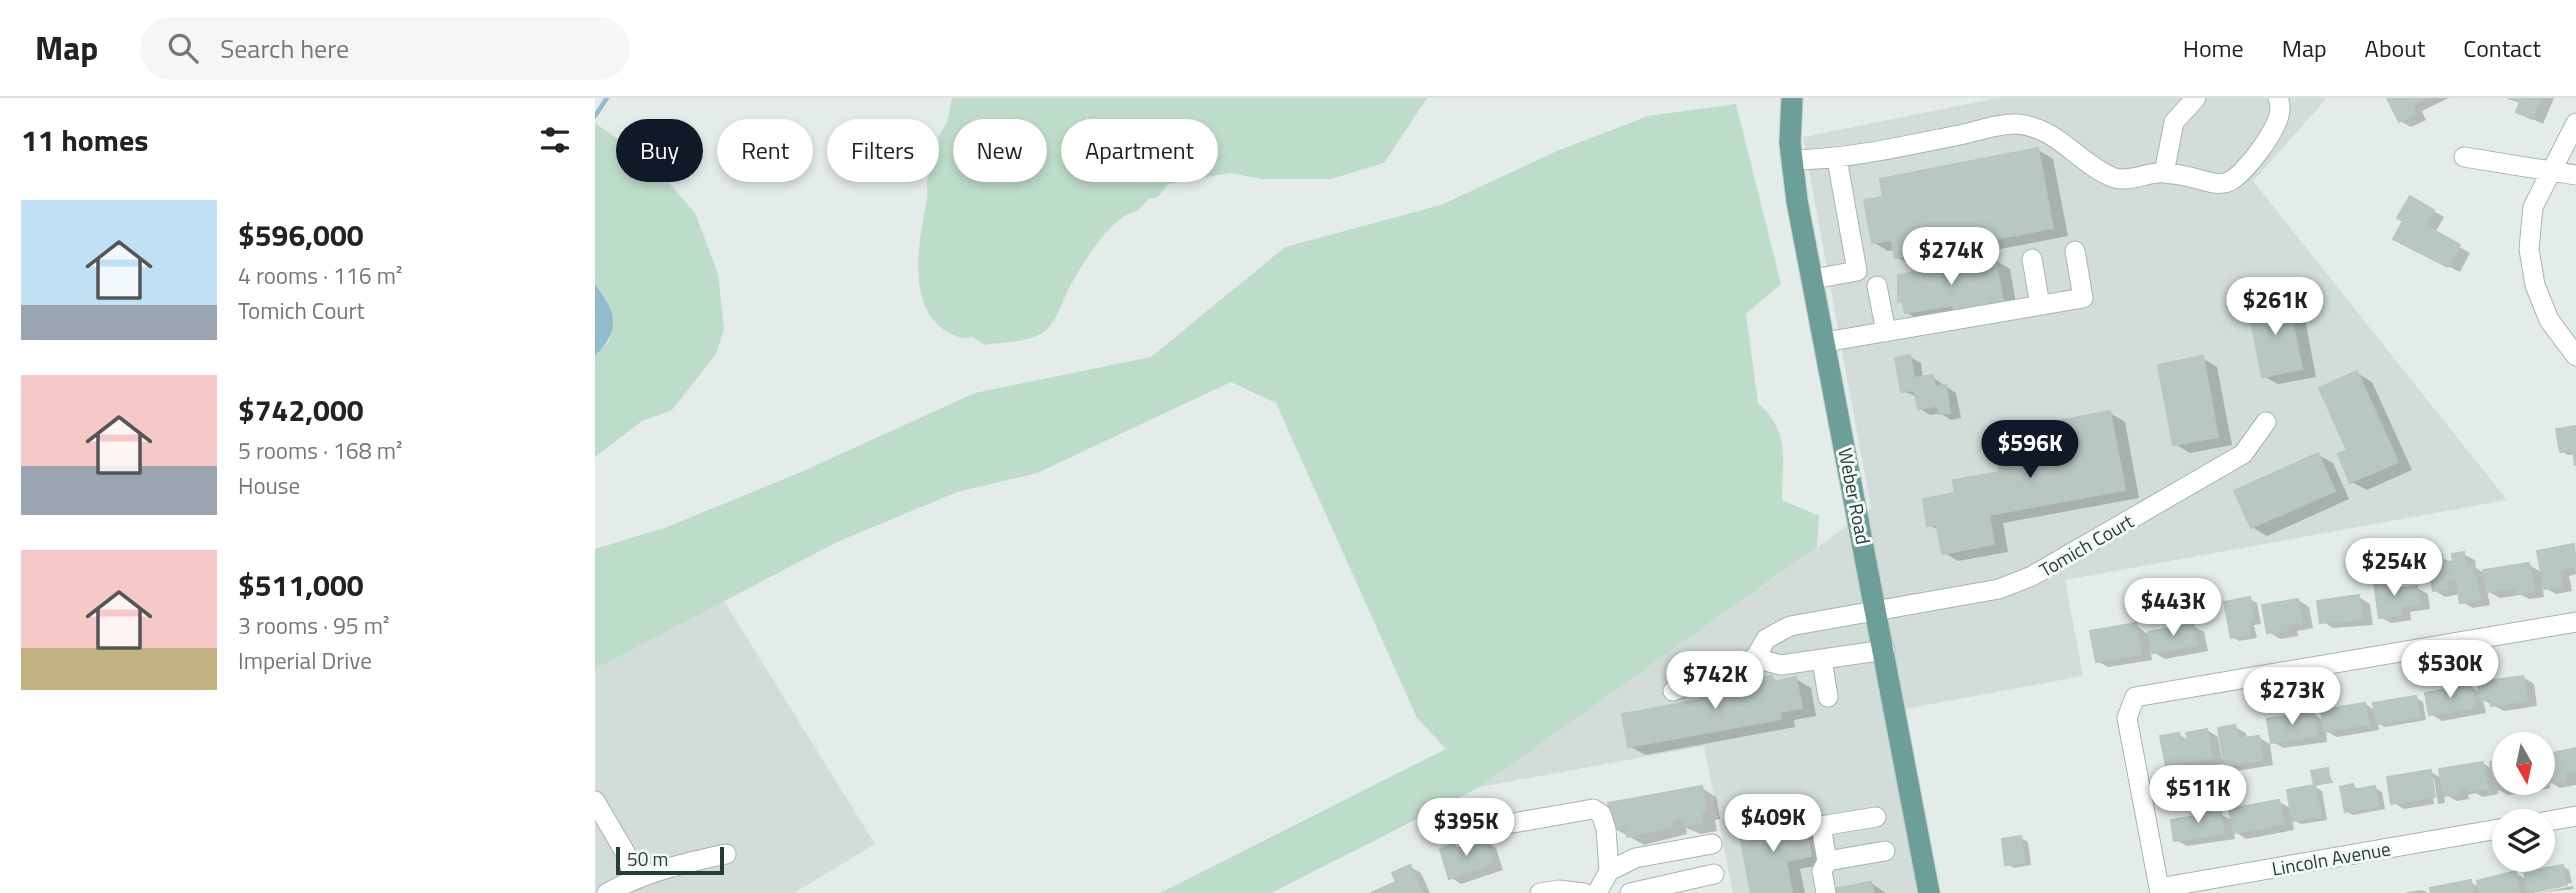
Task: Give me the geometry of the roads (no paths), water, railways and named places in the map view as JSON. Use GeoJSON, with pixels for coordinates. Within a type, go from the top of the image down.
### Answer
{"type":"FeatureCollection","features":[{"type":"Feature","properties":{"kind":"main road","name":"Weber Road"},"geometry":{"type":"LineString","coordinates":[[1792,98],[1792,160],[1929,893]]}},
{"type":"Feature","properties":{"kind":"street"},"geometry":{"type":"LineString","coordinates":[[2164,173],[2173,122],[2196,98]]}},
{"type":"Feature","properties":{"kind":"street"},"geometry":{"type":"LineString","coordinates":[[1792,160],[1837,159],[2016,124],[2050,133],[2100,171],[2116,179],[2164,173],[2211,184],[2239,177],[2280,117],[2278,98]]}},
{"type":"Feature","properties":{"kind":"street"},"geometry":{"type":"LineString","coordinates":[[2576,123],[2532,207],[2529,249],[2535,285],[2549,320],[2576,356]]}},
{"type":"Feature","properties":{"kind":"street"},"geometry":{"type":"LineString","coordinates":[[2464,157],[2576,175]]}},
{"type":"Feature","properties":{"kind":"street"},"geometry":{"type":"LineString","coordinates":[[1813,279],[1857,271],[1837,159]]}},
{"type":"Feature","properties":{"kind":"street"},"geometry":{"type":"LineString","coordinates":[[1825,342],[2083,298],[2075,251]]}},
{"type":"Feature","properties":{"kind":"street"},"geometry":{"type":"LineString","coordinates":[[2032,259],[2040,305]]}},
{"type":"Feature","properties":{"kind":"street"},"geometry":{"type":"LineString","coordinates":[[1877,286],[1886,332]]}},
{"type":"Feature","properties":{"kind":"street","name":"Tomich Court"},"geometry":{"type":"LineString","coordinates":[[1755,658],[1766,639],[1790,626],[1854,612],[1878,611],[1999,589],[2032,576],[2243,454],[2266,422]]}},
{"type":"Feature","properties":{"kind":"street"},"geometry":{"type":"LineString","coordinates":[[2159,890],[2127,718],[2135,697],[2576,622]]}},
{"type":"Feature","properties":{"kind":"street"},"geometry":{"type":"LineString","coordinates":[[1673,691],[1755,658],[1781,665],[1885,650]]}},
{"type":"Feature","properties":{"kind":"street"},"geometry":{"type":"LineString","coordinates":[[1822,660],[1828,697]]}},
{"type":"Feature","properties":{"kind":"street"},"geometry":{"type":"LineString","coordinates":[[595,801],[626,854],[634,878]]}},
{"type":"Feature","properties":{"kind":"street"},"geometry":{"type":"LineString","coordinates":[[1513,823],[1593,809],[1601,814],[1606,829],[1608,871],[1597,893]]}},
{"type":"Feature","properties":{"kind":"street"},"geometry":{"type":"LineString","coordinates":[[2555,820],[2576,816]]}},
{"type":"Feature","properties":{"kind":"street"},"geometry":{"type":"LineString","coordinates":[[1826,893],[1822,871],[1827,861],[1821,826],[1876,817]]}},
{"type":"Feature","properties":{"kind":"street","name":"Lincoln Avenue"},"geometry":{"type":"LineString","coordinates":[[2159,890],[2492,830]]}},
{"type":"Feature","properties":{"kind":"street"},"geometry":{"type":"LineString","coordinates":[[1608,871],[1635,858],[1712,844]]}},
{"type":"Feature","properties":{"kind":"street"},"geometry":{"type":"LineString","coordinates":[[1827,861],[1885,851]]}},
{"type":"Feature","properties":{"kind":"street"},"geometry":{"type":"LineString","coordinates":[[607,893],[634,878],[674,865],[726,854]]}},
{"type":"Feature","properties":{"kind":"street"},"geometry":{"type":"LineString","coordinates":[[1630,893],[1714,874]]}},
{"type":"Feature","properties":{"kind":"street"},"geometry":{"type":"LineString","coordinates":[[1540,893],[1559,890],[1584,893]]}},
{"type":"Feature","properties":{"kind":"water"},"geometry":{"type":"Polygon","coordinates":[[[595,284],[608,303],[613,320],[609,337],[595,356],[595,284]]]}},
{"type":"Feature","properties":{"kind":"waterway"},"geometry":{"type":"LineString","coordinates":[[595,116],[607,98]]}}]}
